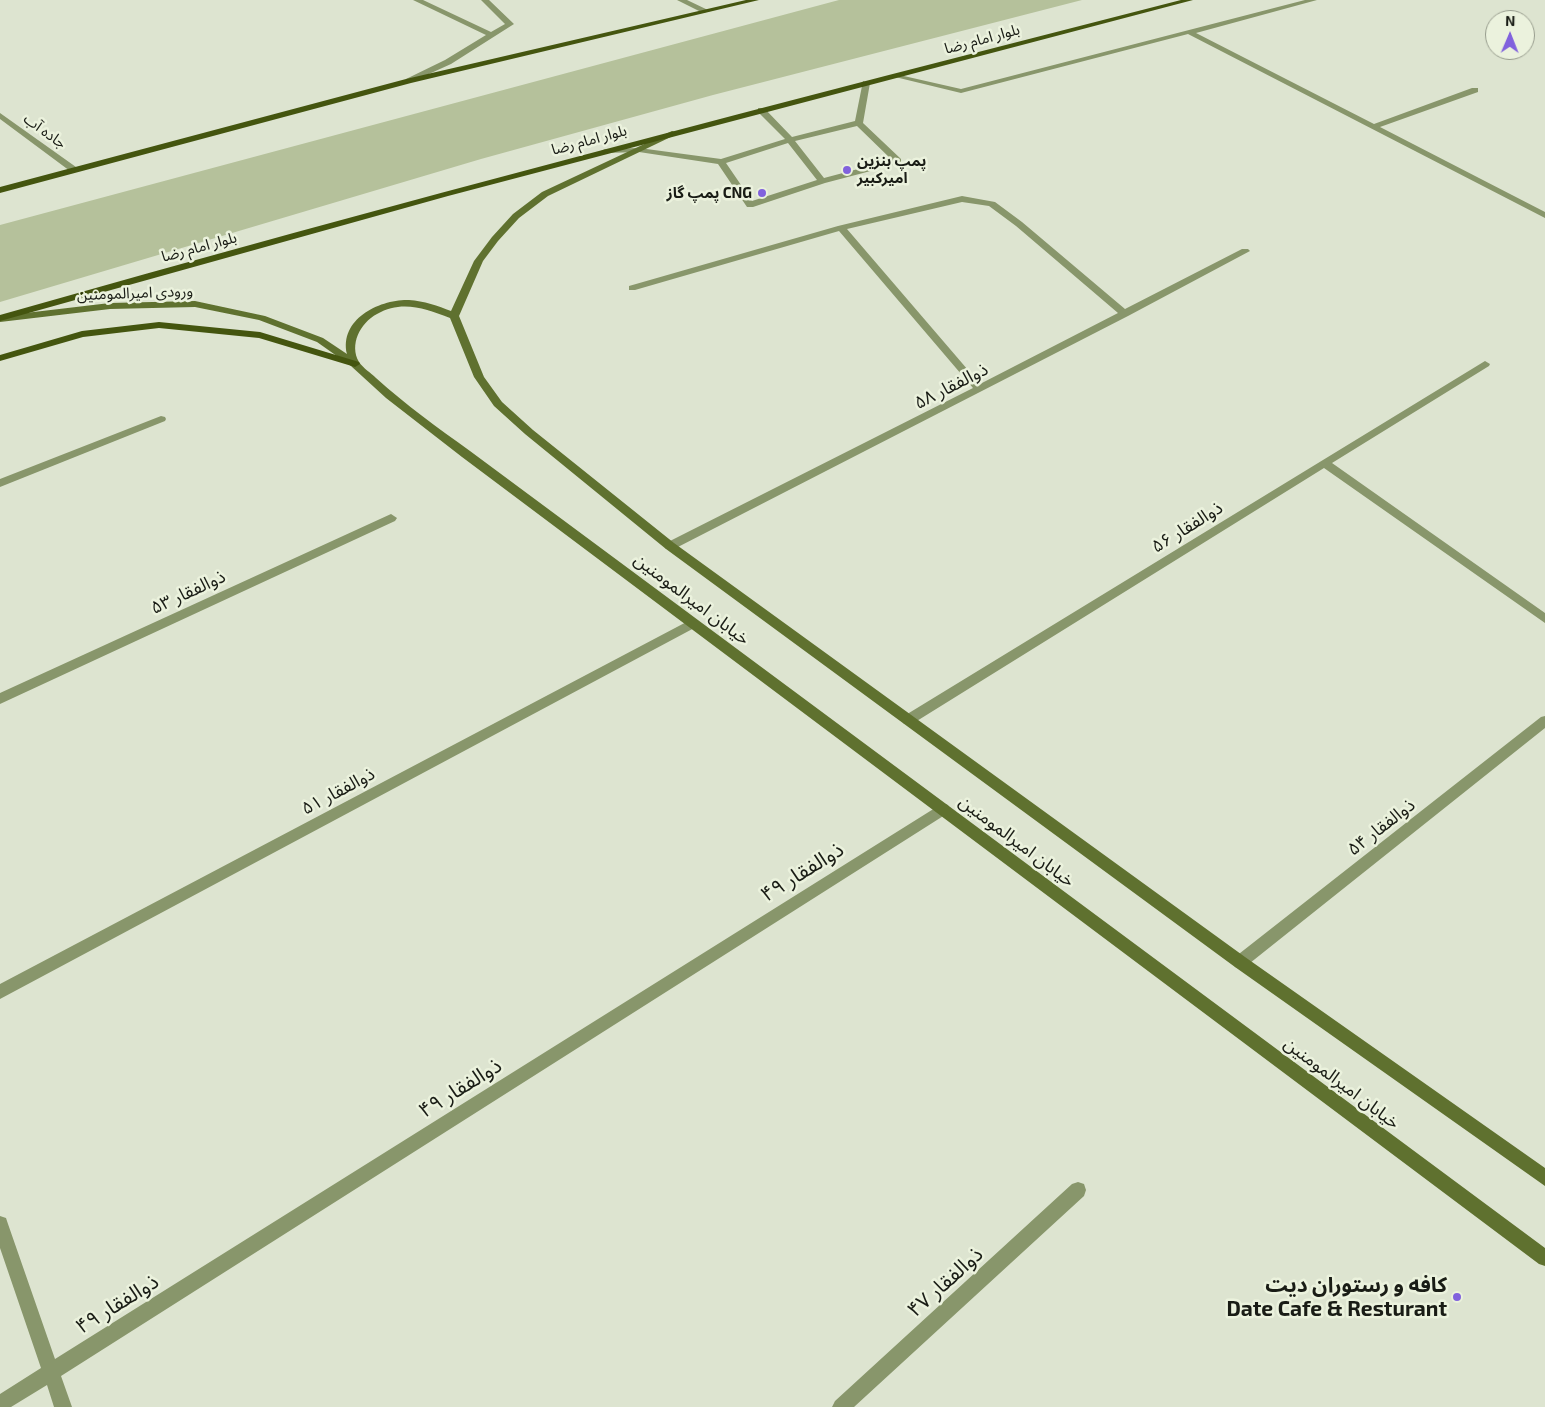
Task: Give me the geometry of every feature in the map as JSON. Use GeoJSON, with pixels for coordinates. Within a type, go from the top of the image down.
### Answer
{"type":"FeatureCollection","features":[{"type":"Feature","properties":{"kind":"main road"},"geometry":{"type":"LineString","coordinates":[[0,190],[409,81],[755,0]]}},
{"type":"Feature","properties":{"kind":"main road","name":"بلوار امام رضا"},"geometry":{"type":"LineString","coordinates":[[0,319],[152,274],[602,151],[1189,0]]}},
{"type":"Feature","properties":{"kind":"main road"},"geometry":{"type":"LineString","coordinates":[[355,364],[350,354],[350,342],[353,331],[362,319],[378,309],[404,303],[420,304],[454,316],[479,261],[495,239],[516,216],[545,194],[682,130]]}},
{"type":"Feature","properties":{"kind":"main road","name":"ورودی امیرالمومنین"},"geometry":{"type":"LineString","coordinates":[[0,319],[110,306],[195,304],[262,318],[320,340],[355,364],[390,396],[466,454]]}},
{"type":"Feature","properties":{"kind":"main road","name":"خیابان امیرالمومنین"},"geometry":{"type":"LineString","coordinates":[[454,316],[479,377],[498,404],[529,432],[670,546],[1240,962],[1545,1178]]}},
{"type":"Feature","properties":{"kind":"main road"},"geometry":{"type":"LineString","coordinates":[[0,358],[82,334],[159,325],[260,335],[355,364]]}},
{"type":"Feature","properties":{"kind":"main road","name":"خیابان امیرالمومنین"},"geometry":{"type":"LineString","coordinates":[[466,454],[1545,1258]]}},
{"type":"Feature","properties":{"kind":"street"},"geometry":{"type":"LineString","coordinates":[[417,0],[492,35]]}},
{"type":"Feature","properties":{"kind":"street"},"geometry":{"type":"LineString","coordinates":[[409,81],[448,62],[510,24],[487,0]]}},
{"type":"Feature","properties":{"kind":"street"},"geometry":{"type":"LineString","coordinates":[[681,0],[706,11]]}},
{"type":"Feature","properties":{"kind":"street"},"geometry":{"type":"LineString","coordinates":[[895,76],[961,91],[1313,0]]}},
{"type":"Feature","properties":{"kind":"street"},"geometry":{"type":"LineString","coordinates":[[1191,33],[1545,216]]}},
{"type":"Feature","properties":{"kind":"street"},"geometry":{"type":"LineString","coordinates":[[860,123],[866,83]]}},
{"type":"Feature","properties":{"kind":"street"},"geometry":{"type":"LineString","coordinates":[[1373,127],[1475,90]]}},
{"type":"Feature","properties":{"kind":"street"},"geometry":{"type":"LineString","coordinates":[[761,110],[790,140],[822,181]]}},
{"type":"Feature","properties":{"kind":"street","name":"جاده آب"},"geometry":{"type":"LineString","coordinates":[[0,115],[73,169]]}},
{"type":"Feature","properties":{"kind":"street"},"geometry":{"type":"LineString","coordinates":[[602,151],[639,150],[721,162],[790,140],[860,123]]}},
{"type":"Feature","properties":{"kind":"street"},"geometry":{"type":"LineString","coordinates":[[721,162],[750,205],[822,181],[898,160],[860,123]]}},
{"type":"Feature","properties":{"kind":"street"},"geometry":{"type":"LineString","coordinates":[[632,288],[841,228],[962,199],[992,204],[1019,224],[1105,299],[1125,314]]}},
{"type":"Feature","properties":{"kind":"street"},"geometry":{"type":"LineString","coordinates":[[841,228],[979,389]]}},
{"type":"Feature","properties":{"kind":"street","name":"ذوالفقار ۵۸"},"geometry":{"type":"LineString","coordinates":[[670,546],[1245,251]]}},
{"type":"Feature","properties":{"kind":"street","name":"ذوالفقار ۵۶"},"geometry":{"type":"LineString","coordinates":[[908,720],[1485,364]]}},
{"type":"Feature","properties":{"kind":"street"},"geometry":{"type":"LineString","coordinates":[[0,483],[161,419]]}},
{"type":"Feature","properties":{"kind":"street"},"geometry":{"type":"LineString","coordinates":[[1324,463],[1545,619]]}},
{"type":"Feature","properties":{"kind":"street","name":"ذوالفقار ۵۳"},"geometry":{"type":"LineString","coordinates":[[0,699],[391,518]]}},
{"type":"Feature","properties":{"kind":"street","name":"ذوالفقار ۵۱"},"geometry":{"type":"LineString","coordinates":[[0,992],[694,623]]}},
{"type":"Feature","properties":{"kind":"street","name":"ذوالفقار ۵۴"},"geometry":{"type":"LineString","coordinates":[[1240,962],[1545,721]]}},
{"type":"Feature","properties":{"kind":"street","name":"ذوالفقار ۴۹"},"geometry":{"type":"LineString","coordinates":[[0,1404],[943,809]]}},
{"type":"Feature","properties":{"kind":"street","name":"ذوالفقار ۴۷"},"geometry":{"type":"LineString","coordinates":[[841,1407],[1078,1190]]}},
{"type":"Feature","properties":{"kind":"street"},"geometry":{"type":"LineString","coordinates":[[0,1224],[63,1407]]}},
{"type":"Feature","properties":{"kind":"green space"},"geometry":{"type":"Polygon","coordinates":[[[839,0],[1082,0],[713,95],[481,159],[0,302],[0,225],[839,0]]]}},
{"type":"Feature","properties":{"kind":"place","name":"پمپ بنزین امیرکبیر"},"geometry":{"type":"Point","coordinates":[847,170]}},
{"type":"Feature","properties":{"kind":"place","name":"پمپ گاز CNG"},"geometry":{"type":"Point","coordinates":[762,193]}},
{"type":"Feature","properties":{"kind":"place","name":"کافه و رستوران دیت Date Cafe & Resturant"},"geometry":{"type":"Point","coordinates":[1457,1297]}}]}
